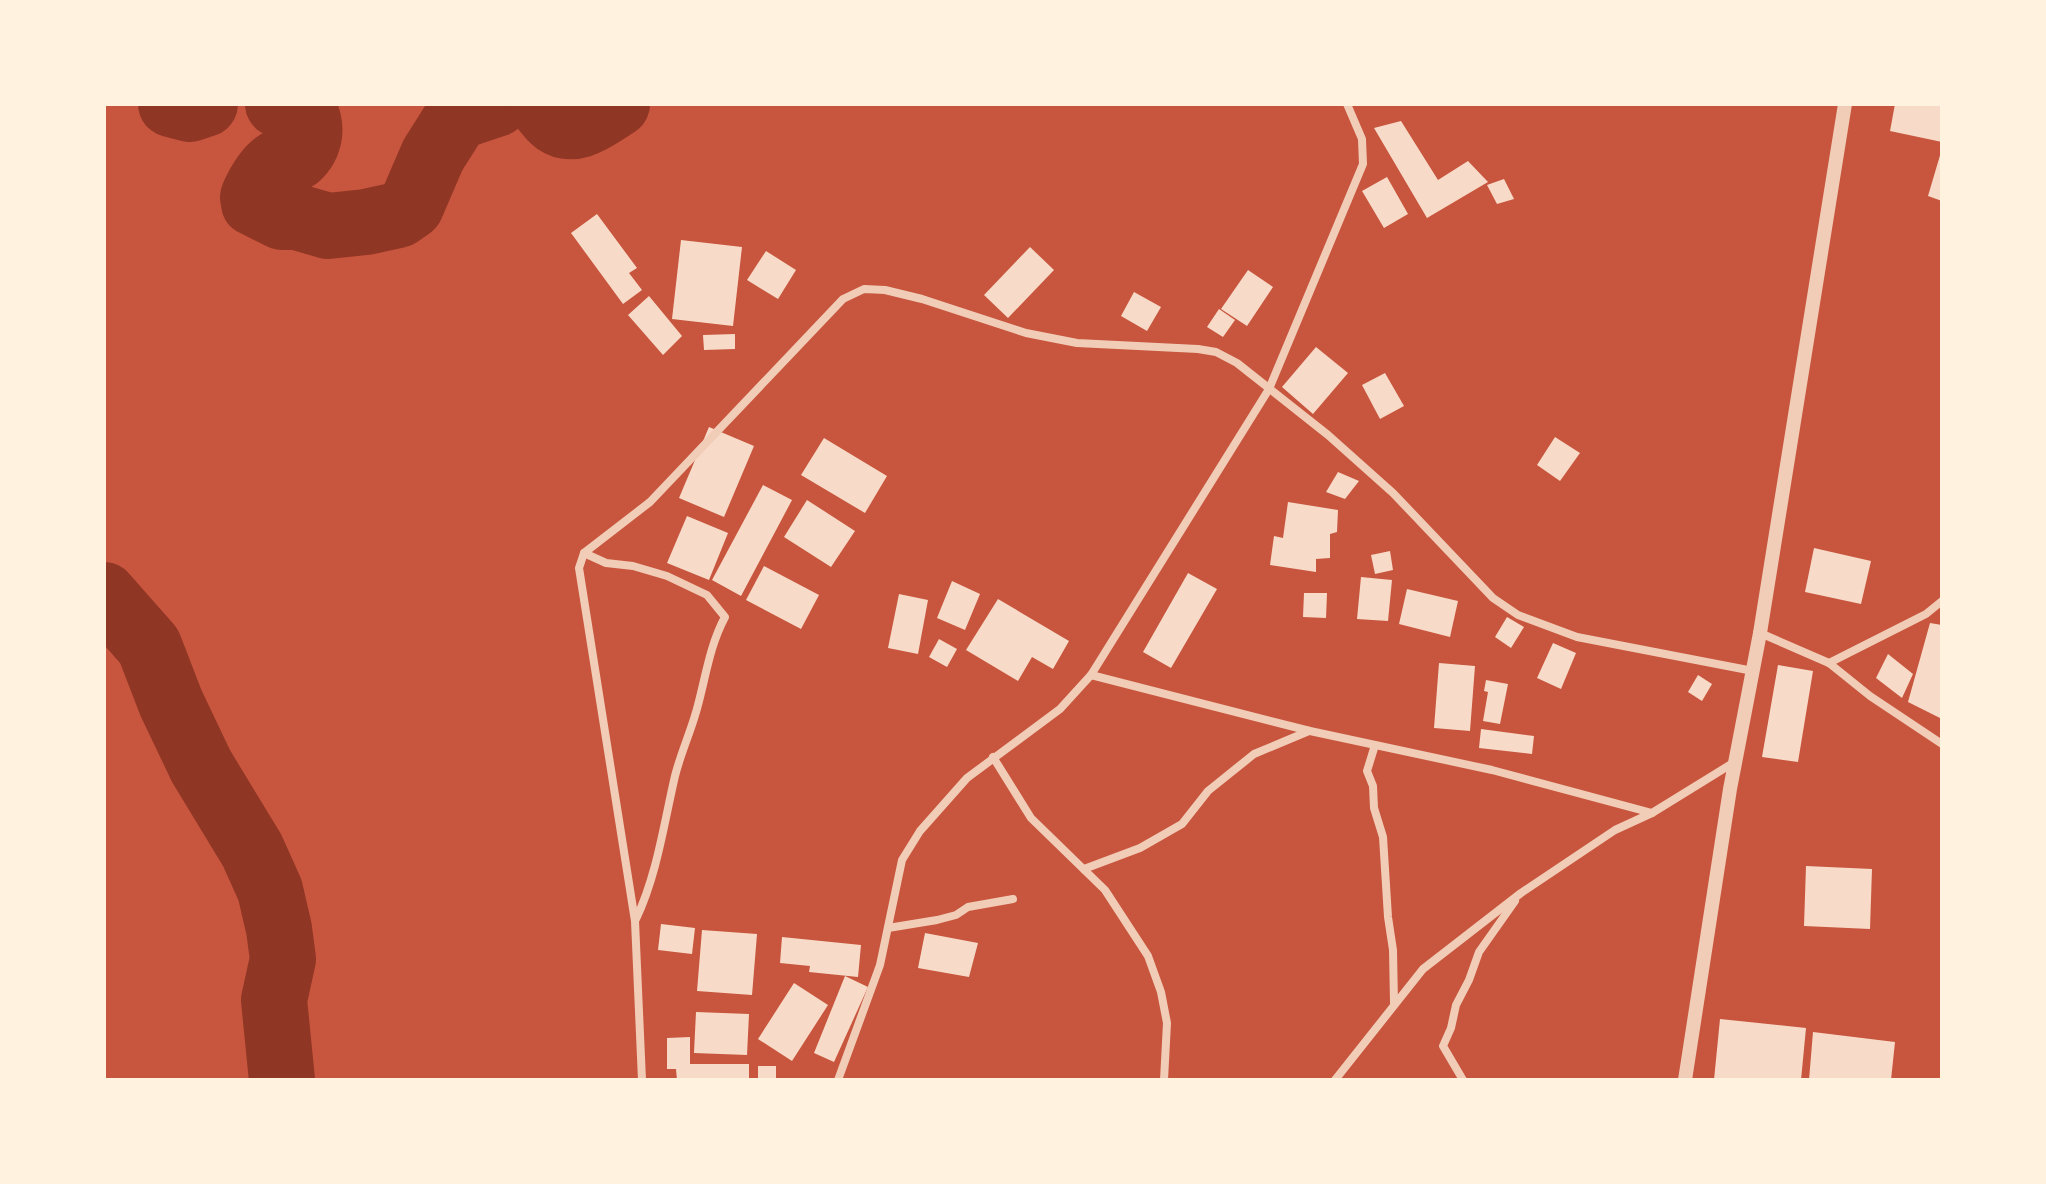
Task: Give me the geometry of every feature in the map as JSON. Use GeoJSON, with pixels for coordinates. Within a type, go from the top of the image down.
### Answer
{"type":"FeatureCollection","features":[{"type":"Feature","properties":{"kind":"street"},"geometry":{"type":"LineString","coordinates":[[838,1080],[880,965],[902,860],[908,846],[967,778],[1060,709],[1091,675],[1269,389],[1363,164],[1362,139],[1347,104]]}},
{"type":"Feature","properties":{"kind":"street"},"geometry":{"type":"LineString","coordinates":[[1685,1080],[1845,104]]}},
{"type":"Feature","properties":{"kind":"street"},"geometry":{"type":"LineString","coordinates":[[642,1080],[635,921],[579,568],[584,553],[650,502],[843,299],[864,289],[885,290],[922,299],[1026,333],[1077,343],[1216,352],[1237,363],[1328,435],[1393,493],[1493,598],[1518,615],[1577,637],[1753,671]]}},
{"type":"Feature","properties":{"kind":"street"},"geometry":{"type":"LineString","coordinates":[[584,553],[606,563],[633,566],[667,576],[707,595],[725,617],[707,663],[698,708],[676,773],[651,877],[635,921]]}},
{"type":"Feature","properties":{"kind":"street"},"geometry":{"type":"LineString","coordinates":[[1829,663],[1926,614],[1942,601]]}},
{"type":"Feature","properties":{"kind":"street"},"geometry":{"type":"LineString","coordinates":[[1760,633],[1829,663],[1870,696],[1942,744]]}},
{"type":"Feature","properties":{"kind":"street"},"geometry":{"type":"LineString","coordinates":[[1091,675],[1310,731],[1492,770],[1652,813]]}},
{"type":"Feature","properties":{"kind":"street"},"geometry":{"type":"LineString","coordinates":[[1084,869],[1140,848],[1182,824],[1208,791],[1254,754],[1310,731]]}},
{"type":"Feature","properties":{"kind":"street"},"geometry":{"type":"LineString","coordinates":[[1375,745],[1367,771],[1383,837],[1393,950],[1394,1003]]}},
{"type":"Feature","properties":{"kind":"street"},"geometry":{"type":"LineString","coordinates":[[993,757],[1031,818],[1105,890],[1148,956],[1161,992],[1167,1023],[1164,1080]]}},
{"type":"Feature","properties":{"kind":"street"},"geometry":{"type":"LineString","coordinates":[[1335,1080],[1423,969],[1521,893],[1615,830],[1652,813],[1736,762]]}},
{"type":"Feature","properties":{"kind":"street"},"geometry":{"type":"LineString","coordinates":[[1463,1080],[1443,1046],[1456,1005],[1479,952],[1521,893]]}},
{"type":"Feature","properties":{"kind":"street"},"geometry":{"type":"LineString","coordinates":[[888,928],[937,920],[956,915],[968,907],[1013,899]]}},
{"type":"Feature","properties":{"kind":"building"},"geometry":{"type":"Polygon","coordinates":[[[1895,104],[1942,104],[1942,142],[1890,131],[1895,104]]]}},
{"type":"Feature","properties":{"kind":"building"},"geometry":{"type":"Polygon","coordinates":[[[1401,121],[1438,180],[1468,161],[1488,182],[1427,218],[1374,128],[1401,121]]]}},
{"type":"Feature","properties":{"kind":"building"},"geometry":{"type":"Polygon","coordinates":[[[1942,152],[1942,201],[1928,196],[1942,152]]]}},
{"type":"Feature","properties":{"kind":"building"},"geometry":{"type":"Polygon","coordinates":[[[1387,177],[1408,214],[1384,228],[1362,191],[1387,177]]]}},
{"type":"Feature","properties":{"kind":"building"},"geometry":{"type":"Polygon","coordinates":[[[1504,179],[1514,199],[1497,204],[1487,185],[1504,179]]]}},
{"type":"Feature","properties":{"kind":"building"},"geometry":{"type":"Polygon","coordinates":[[[597,214],[637,268],[629,273],[642,290],[623,304],[571,233],[597,214]]]}},
{"type":"Feature","properties":{"kind":"building"},"geometry":{"type":"Polygon","coordinates":[[[681,240],[742,247],[733,326],[672,319],[681,240]]]}},
{"type":"Feature","properties":{"kind":"building"},"geometry":{"type":"Polygon","coordinates":[[[1030,247],[1054,270],[1008,318],[984,295],[1030,247]]]}},
{"type":"Feature","properties":{"kind":"building"},"geometry":{"type":"Polygon","coordinates":[[[766,251],[796,270],[778,299],[747,280],[766,251]]]}},
{"type":"Feature","properties":{"kind":"building"},"geometry":{"type":"Polygon","coordinates":[[[1248,270],[1273,287],[1247,326],[1221,309],[1248,270]]]}},
{"type":"Feature","properties":{"kind":"building"},"geometry":{"type":"Polygon","coordinates":[[[1134,292],[1161,307],[1147,331],[1121,316],[1134,292]]]}},
{"type":"Feature","properties":{"kind":"building"},"geometry":{"type":"Polygon","coordinates":[[[649,296],[682,336],[663,355],[628,315],[649,296]]]}},
{"type":"Feature","properties":{"kind":"building"},"geometry":{"type":"Polygon","coordinates":[[[1219,309],[1235,320],[1223,337],[1207,327],[1219,309]]]}},
{"type":"Feature","properties":{"kind":"building"},"geometry":{"type":"Polygon","coordinates":[[[735,334],[735,349],[704,350],[703,335],[735,334]]]}},
{"type":"Feature","properties":{"kind":"building"},"geometry":{"type":"Polygon","coordinates":[[[1316,347],[1348,373],[1313,414],[1282,387],[1316,347]]]}},
{"type":"Feature","properties":{"kind":"building"},"geometry":{"type":"Polygon","coordinates":[[[1385,373],[1404,406],[1380,419],[1362,385],[1385,373]]]}},
{"type":"Feature","properties":{"kind":"building"},"geometry":{"type":"Polygon","coordinates":[[[709,427],[754,446],[724,517],[679,498],[709,427]]]}},
{"type":"Feature","properties":{"kind":"building"},"geometry":{"type":"Polygon","coordinates":[[[1555,437],[1580,453],[1560,481],[1537,465],[1555,437]]]}},
{"type":"Feature","properties":{"kind":"building"},"geometry":{"type":"Polygon","coordinates":[[[824,438],[887,476],[865,513],[801,475],[824,438]]]}},
{"type":"Feature","properties":{"kind":"building"},"geometry":{"type":"Polygon","coordinates":[[[1338,472],[1359,481],[1345,499],[1326,492],[1338,472]]]}},
{"type":"Feature","properties":{"kind":"building"},"geometry":{"type":"Polygon","coordinates":[[[763,485],[792,500],[741,596],[712,580],[763,485]]]}},
{"type":"Feature","properties":{"kind":"building"},"geometry":{"type":"Polygon","coordinates":[[[807,500],[855,531],[831,567],[784,537],[807,500]]]}},
{"type":"Feature","properties":{"kind":"building"},"geometry":{"type":"Polygon","coordinates":[[[1288,502],[1338,510],[1337,532],[1330,534],[1330,558],[1316,559],[1316,572],[1270,565],[1274,536],[1283,538],[1288,502]]]}},
{"type":"Feature","properties":{"kind":"building"},"geometry":{"type":"Polygon","coordinates":[[[687,516],[728,533],[709,580],[667,563],[687,516]]]}},
{"type":"Feature","properties":{"kind":"building"},"geometry":{"type":"Polygon","coordinates":[[[1814,548],[1871,561],[1861,604],[1805,592],[1814,548]]]}},
{"type":"Feature","properties":{"kind":"building"},"geometry":{"type":"Polygon","coordinates":[[[1390,551],[1393,570],[1375,574],[1371,555],[1390,551]]]}},
{"type":"Feature","properties":{"kind":"building"},"geometry":{"type":"Polygon","coordinates":[[[764,566],[819,595],[801,629],[746,600],[764,566]]]}},
{"type":"Feature","properties":{"kind":"building"},"geometry":{"type":"Polygon","coordinates":[[[1188,573],[1217,589],[1171,668],[1143,652],[1188,573]]]}},
{"type":"Feature","properties":{"kind":"building"},"geometry":{"type":"Polygon","coordinates":[[[1361,577],[1392,580],[1388,621],[1357,619],[1361,577]]]}},
{"type":"Feature","properties":{"kind":"building"},"geometry":{"type":"Polygon","coordinates":[[[952,581],[980,594],[965,630],[937,618],[952,581]]]}},
{"type":"Feature","properties":{"kind":"building"},"geometry":{"type":"Polygon","coordinates":[[[1407,589],[1458,601],[1450,637],[1399,624],[1407,589]]]}},
{"type":"Feature","properties":{"kind":"building"},"geometry":{"type":"Polygon","coordinates":[[[1304,593],[1327,593],[1326,618],[1303,617],[1304,593]]]}},
{"type":"Feature","properties":{"kind":"building"},"geometry":{"type":"Polygon","coordinates":[[[899,594],[928,600],[918,654],[888,648],[899,594]]]}},
{"type":"Feature","properties":{"kind":"building"},"geometry":{"type":"Polygon","coordinates":[[[998,599],[1069,641],[1053,669],[1032,657],[1018,681],[966,650],[998,599]]]}},
{"type":"Feature","properties":{"kind":"building"},"geometry":{"type":"Polygon","coordinates":[[[1507,617],[1524,627],[1511,648],[1495,637],[1507,617]]]}},
{"type":"Feature","properties":{"kind":"building"},"geometry":{"type":"Polygon","coordinates":[[[1930,623],[1942,625],[1942,719],[1908,702],[1930,623]]]}},
{"type":"Feature","properties":{"kind":"building"},"geometry":{"type":"Polygon","coordinates":[[[939,639],[957,649],[947,667],[929,657],[939,639]]]}},
{"type":"Feature","properties":{"kind":"building"},"geometry":{"type":"Polygon","coordinates":[[[1553,643],[1576,653],[1561,689],[1537,678],[1553,643]]]}},
{"type":"Feature","properties":{"kind":"building"},"geometry":{"type":"Polygon","coordinates":[[[1888,654],[1913,674],[1902,698],[1876,678],[1888,654]]]}},
{"type":"Feature","properties":{"kind":"building"},"geometry":{"type":"Polygon","coordinates":[[[1439,663],[1475,666],[1470,731],[1434,728],[1439,663]]]}},
{"type":"Feature","properties":{"kind":"building"},"geometry":{"type":"Polygon","coordinates":[[[1778,665],[1813,671],[1798,762],[1762,757],[1778,665]]]}},
{"type":"Feature","properties":{"kind":"building"},"geometry":{"type":"Polygon","coordinates":[[[1698,675],[1712,684],[1702,701],[1688,692],[1698,675]]]}},
{"type":"Feature","properties":{"kind":"building"},"geometry":{"type":"Polygon","coordinates":[[[1486,680],[1508,684],[1500,724],[1483,721],[1488,692],[1484,691],[1486,680]]]}},
{"type":"Feature","properties":{"kind":"building"},"geometry":{"type":"Polygon","coordinates":[[[1481,729],[1534,736],[1532,754],[1479,748],[1481,729]]]}},
{"type":"Feature","properties":{"kind":"building"},"geometry":{"type":"Polygon","coordinates":[[[1806,866],[1872,869],[1870,929],[1804,926],[1806,866]]]}},
{"type":"Feature","properties":{"kind":"building"},"geometry":{"type":"Polygon","coordinates":[[[661,924],[695,928],[692,954],[658,950],[661,924]]]}},
{"type":"Feature","properties":{"kind":"building"},"geometry":{"type":"Polygon","coordinates":[[[702,930],[757,934],[752,995],[697,991],[702,930]]]}},
{"type":"Feature","properties":{"kind":"building"},"geometry":{"type":"Polygon","coordinates":[[[925,933],[978,943],[969,977],[918,968],[925,933]]]}},
{"type":"Feature","properties":{"kind":"building"},"geometry":{"type":"Polygon","coordinates":[[[782,937],[861,945],[858,977],[809,972],[810,966],[780,963],[782,937]]]}},
{"type":"Feature","properties":{"kind":"building"},"geometry":{"type":"Polygon","coordinates":[[[845,976],[868,987],[834,1062],[814,1053],[845,976]]]}},
{"type":"Feature","properties":{"kind":"building"},"geometry":{"type":"Polygon","coordinates":[[[794,983],[828,1005],[792,1061],[758,1039],[794,983]]]}},
{"type":"Feature","properties":{"kind":"building"},"geometry":{"type":"Polygon","coordinates":[[[696,1012],[749,1014],[747,1055],[694,1053],[696,1012]]]}},
{"type":"Feature","properties":{"kind":"building"},"geometry":{"type":"Polygon","coordinates":[[[1720,1019],[1806,1028],[1801,1080],[1714,1080],[1720,1019]]]}},
{"type":"Feature","properties":{"kind":"building"},"geometry":{"type":"Polygon","coordinates":[[[1813,1032],[1895,1042],[1891,1080],[1809,1080],[1813,1032]]]}},
{"type":"Feature","properties":{"kind":"building"},"geometry":{"type":"Polygon","coordinates":[[[690,1037],[690,1064],[749,1064],[749,1080],[677,1080],[676,1069],[667,1069],[667,1038],[690,1037]]]}},
{"type":"Feature","properties":{"kind":"building"},"geometry":{"type":"Polygon","coordinates":[[[758,1066],[776,1066],[776,1080],[758,1080],[758,1066]]]}},
{"type":"Feature","properties":{"kind":"waterway"},"geometry":{"type":"LineString","coordinates":[[171,104],[190,109],[205,104]]}},
{"type":"Feature","properties":{"kind":"waterway"},"geometry":{"type":"LineString","coordinates":[[278,104],[305,112],[309,136],[297,157],[279,162],[269,170],[255,192],[254,203],[282,217],[297,217],[328,226],[398,215],[411,206],[433,155],[457,117],[496,104]]}},
{"type":"Feature","properties":{"kind":"waterway"},"geometry":{"type":"LineString","coordinates":[[540,104],[553,119],[569,126],[586,123],[617,104]]}},
{"type":"Feature","properties":{"kind":"waterway"},"geometry":{"type":"LineString","coordinates":[[104,595],[149,646],[171,703],[201,766],[252,850],[270,890],[283,959],[274,1000],[282,1080]]}}]}
